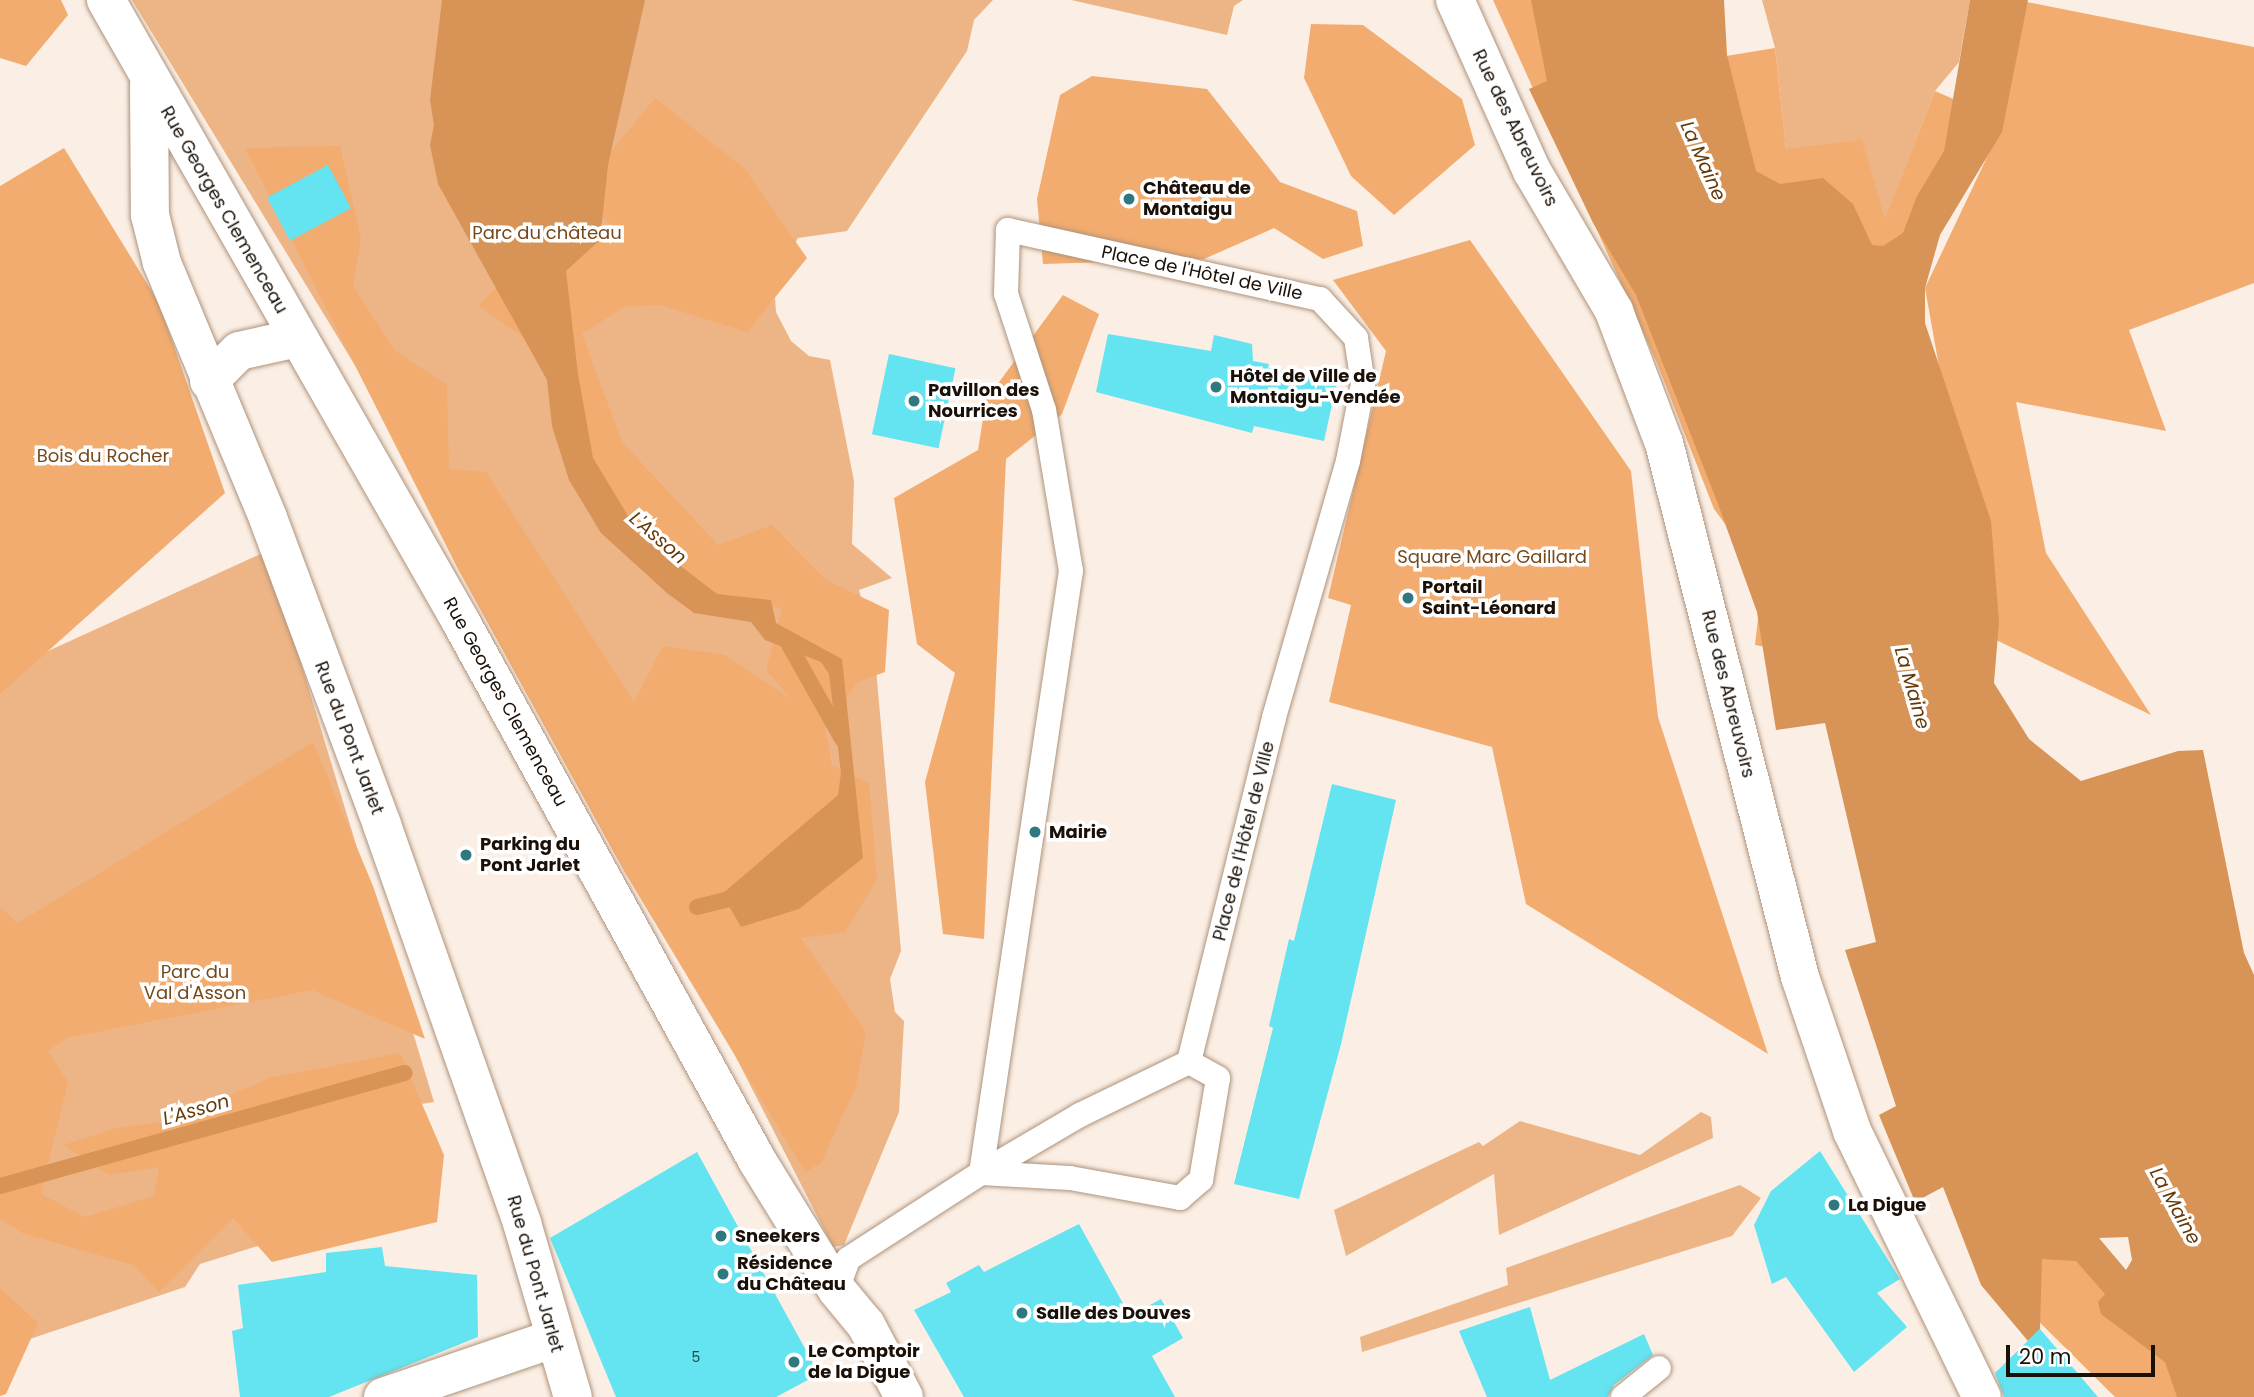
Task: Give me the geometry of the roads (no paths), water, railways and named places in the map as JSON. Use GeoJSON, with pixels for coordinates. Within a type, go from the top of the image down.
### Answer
{"type":"FeatureCollection","features":[{"type":"Feature","properties":{"kind":"street","name":"Rue Georges Clemenceau"},"geometry":{"type":"LineString","coordinates":[[106,0],[461,622],[758,1162],[836,1290],[866,1325],[904,1397]]}},
{"type":"Feature","properties":{"kind":"street","name":"Rue des Abreuvoirs"},"geometry":{"type":"LineString","coordinates":[[1455,0],[1532,171],[1614,311],[1664,443],[1800,977],[1853,1130],[1982,1397]]}},
{"type":"Feature","properties":{"kind":"street","name":"Rue du Pont Jarlet"},"geometry":{"type":"LineString","coordinates":[[149,79],[150,215],[162,262],[209,382],[268,518],[382,825],[522,1223],[552,1339],[573,1397]]}},
{"type":"Feature","properties":{"kind":"street"},"geometry":{"type":"LineString","coordinates":[[209,382],[239,351],[298,338]]}},
{"type":"Feature","properties":{"kind":"street"},"geometry":{"type":"LineString","coordinates":[[383,1397],[552,1339]]}},
{"type":"Feature","properties":{"kind":"lane","name":"Place de l'Hôtel de Ville"},"geometry":{"type":"LineString","coordinates":[[981,1173],[1070,571],[1044,410],[1006,294],[1008,230],[1320,299],[1356,338],[1363,384],[1348,461],[1274,718],[1189,1062]]}},
{"type":"Feature","properties":{"kind":"lane"},"geometry":{"type":"LineString","coordinates":[[836,1290],[848,1259],[981,1173],[1080,1115],[1189,1062],[1218,1078],[1201,1180],[1180,1198],[1070,1178],[981,1173]]}},
{"type":"Feature","properties":{"kind":"lane"},"geometry":{"type":"LineString","coordinates":[[1623,1397],[1659,1368]]}},
{"type":"Feature","properties":{"kind":"water"},"geometry":{"type":"Polygon","coordinates":[[[442,0],[645,0],[608,165],[600,240],[566,271],[578,374],[593,458],[639,534],[717,594],[771,600],[776,623],[842,659],[863,858],[799,909],[741,927],[722,894],[838,795],[841,773],[829,674],[821,662],[765,640],[751,622],[694,613],[667,593],[601,533],[569,480],[552,426],[547,380],[438,184],[430,145],[434,125],[430,100],[442,0]]]}},
{"type":"Feature","properties":{"kind":"water","name":"La Maine"},"geometry":{"type":"Polygon","coordinates":[[[1531,0],[1724,0],[1727,55],[1756,171],[1780,184],[1823,178],[1853,204],[1872,245],[1883,246],[1903,233],[1917,196],[1944,151],[1970,0],[2028,0],[2002,132],[1940,235],[1925,288],[1925,323],[1991,521],[1999,622],[1994,683],[2029,739],[2081,781],[2178,751],[2203,750],[2244,953],[2254,975],[2254,1397],[2177,1397],[2165,1362],[2101,1314],[2098,1302],[2105,1294],[2076,1261],[2042,1259],[2040,1329],[2028,1341],[1981,1285],[1943,1187],[1915,1202],[1879,1115],[1896,1106],[1845,950],[1876,942],[1825,723],[1776,730],[1757,612],[1636,295],[1593,223],[1529,89],[1547,81],[1531,0]],[[2128,1237],[2099,1238],[2126,1270],[2132,1260],[2128,1237]]]}},
{"type":"Feature","properties":{"kind":"waterway","name":"L'Asson"},"geometry":{"type":"LineString","coordinates":[[787,641],[842,739]]}},
{"type":"Feature","properties":{"kind":"waterway","name":"L'Asson"},"geometry":{"type":"LineString","coordinates":[[697,907],[745,895]]}},
{"type":"Feature","properties":{"kind":"waterway","name":"L'Asson"},"geometry":{"type":"LineString","coordinates":[[0,1186],[404,1073]]}},
{"type":"Feature","properties":{"kind":"place","name":"Château de Montaigu"},"geometry":{"type":"Point","coordinates":[1129,199]}},
{"type":"Feature","properties":{"kind":"place","name":"Hôtel de Ville de Montaigu-Vendée"},"geometry":{"type":"Point","coordinates":[1216,387]}},
{"type":"Feature","properties":{"kind":"place","name":"Pavillon des Nourrices"},"geometry":{"type":"Point","coordinates":[914,401]}},
{"type":"Feature","properties":{"kind":"place","name":"Portail Saint-Léonard"},"geometry":{"type":"Point","coordinates":[1408,598]}},
{"type":"Feature","properties":{"kind":"place","name":"Mairie"},"geometry":{"type":"Point","coordinates":[1035,832]}},
{"type":"Feature","properties":{"kind":"place","name":"Parking du Pont Jarlet"},"geometry":{"type":"Point","coordinates":[466,855]}},
{"type":"Feature","properties":{"kind":"place","name":"La Digue"},"geometry":{"type":"Point","coordinates":[1834,1205]}},
{"type":"Feature","properties":{"kind":"place","name":"Sneekers"},"geometry":{"type":"Point","coordinates":[721,1236]}},
{"type":"Feature","properties":{"kind":"place","name":"Résidence du Château"},"geometry":{"type":"Point","coordinates":[723,1274]}},
{"type":"Feature","properties":{"kind":"place","name":"Salle des Douves"},"geometry":{"type":"Point","coordinates":[1022,1313]}},
{"type":"Feature","properties":{"kind":"place","name":"Le Comptoir de la Digue"},"geometry":{"type":"Point","coordinates":[794,1362]}},
{"type":"Feature","properties":{"kind":"park label","name":"Parc du château"},"geometry":{"type":"Point","coordinates":[547,233]}},
{"type":"Feature","properties":{"kind":"park label","name":"Bois du Rocher"},"geometry":{"type":"Point","coordinates":[103,456]}},
{"type":"Feature","properties":{"kind":"park label","name":"Square Marc Gaillard"},"geometry":{"type":"Point","coordinates":[1492,557]}},
{"type":"Feature","properties":{"kind":"park label","name":"Parc du Val d'Asson"},"geometry":{"type":"Point","coordinates":[195,983]}}]}
